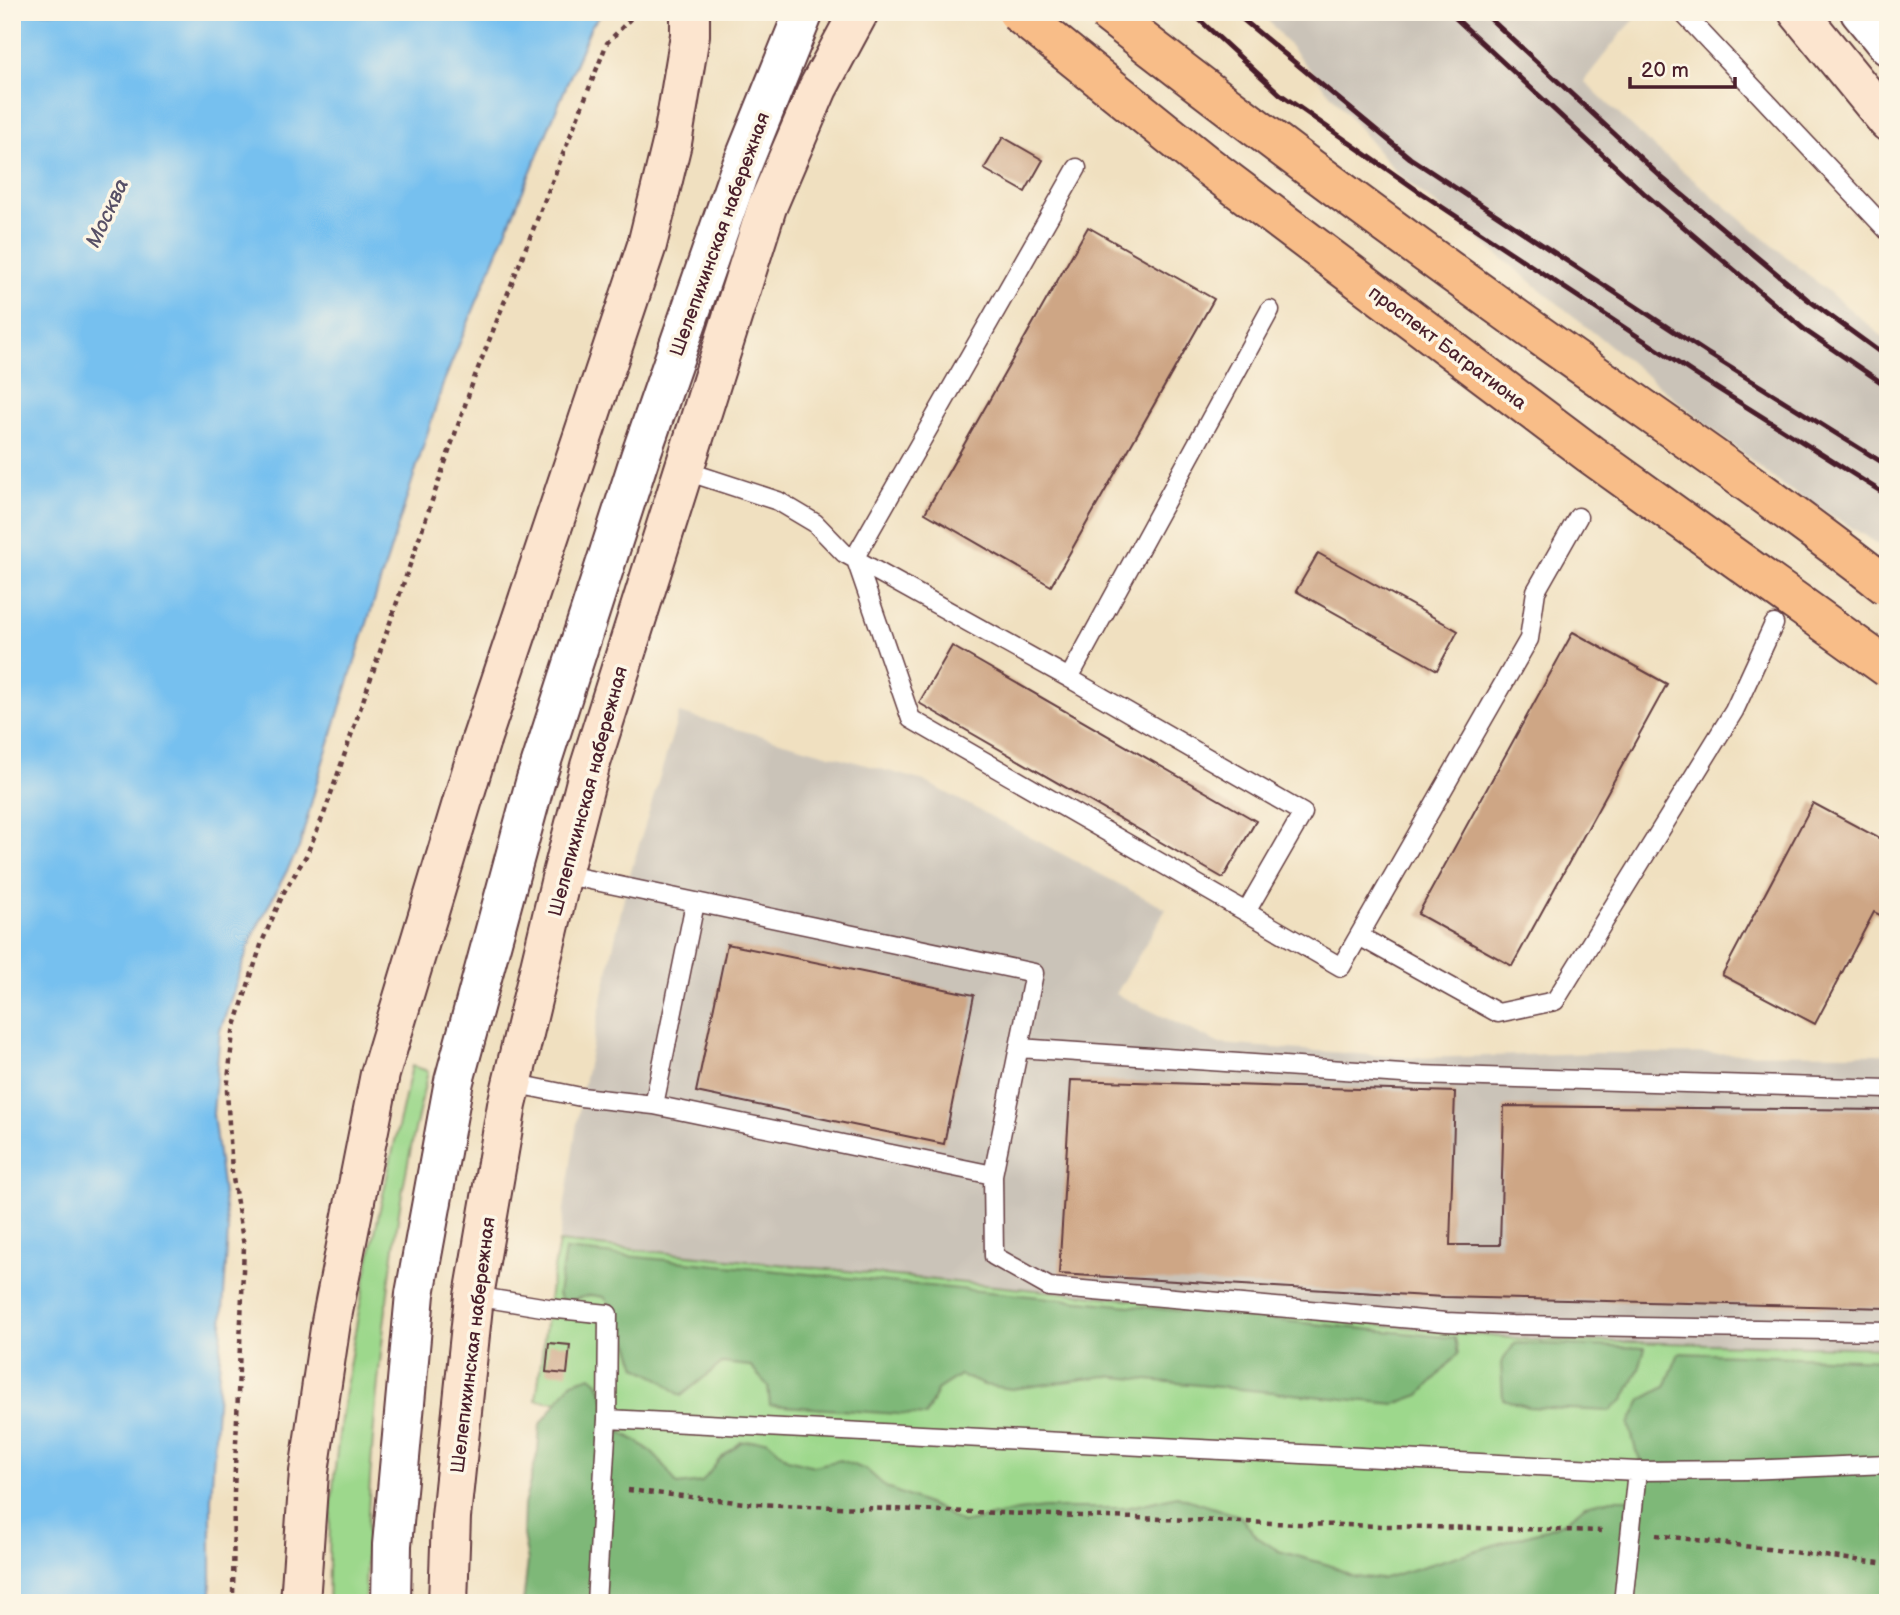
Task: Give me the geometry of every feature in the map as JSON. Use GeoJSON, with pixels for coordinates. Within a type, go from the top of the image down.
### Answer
{"type":"FeatureCollection","features":[{"type":"Feature","properties":{"kind":"main road"},"geometry":{"type":"LineString","coordinates":[[300,1603],[309,1472],[329,1335],[380,1074],[481,740],[647,245],[672,143],[690,35],[690,12]]}},
{"type":"Feature","properties":{"kind":"main road","name":"Шелепихинская набережная"},"geometry":{"type":"LineString","coordinates":[[448,1603],[451,1517],[474,1296],[512,1083],[562,874],[590,766],[767,207],[818,88],[859,12]]}},
{"type":"Feature","properties":{"kind":"main road","name":"проспект Багратиона"},"geometry":{"type":"LineString","coordinates":[[1017,12],[1208,166],[1568,438],[1888,668]]}},
{"type":"Feature","properties":{"kind":"main road"},"geometry":{"type":"LineString","coordinates":[[1106,12],[1224,104],[1513,316],[1825,538],[1888,587]]}},
{"type":"Feature","properties":{"kind":"main road"},"geometry":{"type":"LineString","coordinates":[[1798,12],[1888,122]]}},
{"type":"Feature","properties":{"kind":"street","name":"Шелепихинская набережная"},"geometry":{"type":"LineString","coordinates":[[391,1603],[392,1545],[415,1294],[454,1081],[536,779],[640,457],[738,175],[804,12]]}},
{"type":"Feature","properties":{"kind":"street"},"geometry":{"type":"LineString","coordinates":[[1860,12],[1888,46]]}},
{"type":"Feature","properties":{"kind":"lane"},"geometry":{"type":"LineString","coordinates":[[1682,12],[1888,231]]}},
{"type":"Feature","properties":{"kind":"lane"},"geometry":{"type":"LineString","coordinates":[[1077,168],[855,557],[911,719],[1341,967],[1529,639],[1536,590],[1578,517]]}},
{"type":"Feature","properties":{"kind":"lane"},"geometry":{"type":"LineString","coordinates":[[1069,678],[1270,310]]}},
{"type":"Feature","properties":{"kind":"lane"},"geometry":{"type":"LineString","coordinates":[[683,470],[778,500],[815,523],[844,553],[1069,678],[1303,813],[1246,912]]}},
{"type":"Feature","properties":{"kind":"lane"},"geometry":{"type":"LineString","coordinates":[[1359,936],[1498,1013],[1555,1001],[1734,711],[1774,624]]}},
{"type":"Feature","properties":{"kind":"lane"},"geometry":{"type":"LineString","coordinates":[[562,874],[1034,973],[993,1175],[994,1255],[1049,1287],[1459,1323],[1888,1331]]}},
{"type":"Feature","properties":{"kind":"lane"},"geometry":{"type":"LineString","coordinates":[[654,1105],[695,903]]}},
{"type":"Feature","properties":{"kind":"lane"},"geometry":{"type":"LineString","coordinates":[[1019,1048],[1417,1075],[1888,1088]]}},
{"type":"Feature","properties":{"kind":"lane"},"geometry":{"type":"LineString","coordinates":[[512,1083],[581,1097],[654,1105],[993,1175]]}},
{"type":"Feature","properties":{"kind":"lane"},"geometry":{"type":"LineString","coordinates":[[474,1296],[608,1314],[607,1419],[596,1603]]}},
{"type":"Feature","properties":{"kind":"lane"},"geometry":{"type":"LineString","coordinates":[[607,1419],[1637,1471],[1888,1464]]}},
{"type":"Feature","properties":{"kind":"lane"},"geometry":{"type":"LineString","coordinates":[[1623,1603],[1637,1471]]}},
{"type":"Feature","properties":{"kind":"path"},"geometry":{"type":"LineString","coordinates":[[233,1603],[234,1492],[244,1246],[232,1172],[227,1091],[233,1032],[262,942],[284,892],[306,856],[324,814],[475,376],[541,209],[607,43],[637,12]]}},
{"type":"Feature","properties":{"kind":"path"},"geometry":{"type":"LineString","coordinates":[[603,1488],[754,1504],[1300,1524],[1631,1531],[1888,1564]]}},
{"type":"Feature","properties":{"kind":"shaded area"},"geometry":{"type":"Polygon","coordinates":[[[1261,12],[1642,12],[1584,81],[1648,142],[1888,341],[1888,550],[1782,485],[1398,174],[1261,12]]]}},
{"type":"Feature","properties":{"kind":"shaded area"},"geometry":{"type":"Polygon","coordinates":[[[679,713],[924,781],[1166,909],[1116,994],[1220,1044],[1413,1058],[1597,1053],[1888,1054],[1888,1348],[1532,1340],[559,1242],[581,1097],[626,888],[679,713]]]}},
{"type":"Feature","properties":{"kind":"green space"},"geometry":{"type":"Polygon","coordinates":[[[412,1066],[428,1071],[402,1194],[386,1309],[372,1456],[365,1603],[328,1603],[330,1523],[343,1407],[362,1293],[412,1066]]]}},
{"type":"Feature","properties":{"kind":"green space"},"geometry":{"type":"Polygon","coordinates":[[[559,1242],[1532,1340],[1888,1348],[1888,1603],[556,1603],[570,1403],[536,1400],[559,1242]]]}},
{"type":"Feature","properties":{"kind":"green space"},"geometry":{"type":"Polygon","coordinates":[[[565,1250],[1455,1338],[1458,1354],[1420,1395],[1395,1404],[1106,1376],[1012,1389],[984,1385],[960,1375],[937,1390],[926,1416],[770,1405],[768,1386],[750,1366],[722,1363],[681,1396],[660,1379],[637,1367],[620,1317],[604,1297],[591,1295],[563,1302],[558,1294],[565,1250]]]}},
{"type":"Feature","properties":{"kind":"green space"},"geometry":{"type":"Polygon","coordinates":[[[1515,1343],[1645,1348],[1639,1369],[1624,1399],[1609,1411],[1528,1407],[1503,1399],[1501,1363],[1515,1343]]]}},
{"type":"Feature","properties":{"kind":"green space"},"geometry":{"type":"Polygon","coordinates":[[[1679,1353],[1888,1360],[1888,1603],[523,1603],[528,1561],[523,1535],[524,1505],[538,1451],[540,1425],[572,1382],[591,1376],[598,1382],[618,1431],[652,1453],[677,1485],[702,1482],[720,1459],[741,1442],[767,1440],[788,1459],[814,1466],[840,1460],[867,1470],[887,1488],[937,1508],[962,1523],[1044,1508],[1126,1508],[1177,1496],[1240,1516],[1257,1537],[1279,1551],[1329,1565],[1353,1576],[1381,1579],[1541,1531],[1565,1522],[1585,1505],[1612,1499],[1641,1499],[1649,1474],[1636,1451],[1629,1424],[1641,1400],[1665,1387],[1679,1353]]]}},
{"type":"Feature","properties":{"kind":"water","name":"Москва"},"geometry":{"type":"Polygon","coordinates":[[[12,12],[604,12],[591,26],[444,381],[321,768],[299,848],[252,937],[220,1031],[213,1114],[228,1232],[211,1499],[211,1603],[12,1603],[12,12]]]}},
{"type":"Feature","properties":{"kind":"building"},"geometry":{"type":"Polygon","coordinates":[[[1003,137],[1043,160],[1025,192],[984,169],[1003,137]]]}},
{"type":"Feature","properties":{"kind":"building"},"geometry":{"type":"Polygon","coordinates":[[[1088,227],[1214,299],[1051,586],[925,513],[1088,227]]]}},
{"type":"Feature","properties":{"kind":"building"},"geometry":{"type":"Polygon","coordinates":[[[1318,553],[1458,631],[1437,670],[1296,591],[1318,553]]]}},
{"type":"Feature","properties":{"kind":"building"},"geometry":{"type":"Polygon","coordinates":[[[1573,632],[1667,684],[1512,966],[1418,914],[1573,632]]]}},
{"type":"Feature","properties":{"kind":"building"},"geometry":{"type":"Polygon","coordinates":[[[952,646],[1256,821],[1223,878],[919,703],[952,646]]]}},
{"type":"Feature","properties":{"kind":"building"},"geometry":{"type":"Polygon","coordinates":[[[1813,803],[1888,843],[1888,919],[1874,912],[1815,1024],[1722,975],[1813,803]]]}},
{"type":"Feature","properties":{"kind":"building"},"geometry":{"type":"Polygon","coordinates":[[[727,944],[974,995],[944,1144],[696,1092],[727,944]]]}},
{"type":"Feature","properties":{"kind":"building"},"geometry":{"type":"Polygon","coordinates":[[[1071,1080],[1455,1092],[1450,1245],[1500,1245],[1504,1106],[1888,1110],[1888,1308],[1444,1297],[1059,1274],[1071,1080]]]}},
{"type":"Feature","properties":{"kind":"building"},"geometry":{"type":"Polygon","coordinates":[[[549,1343],[570,1345],[567,1374],[546,1372],[549,1343]]]}},
{"type":"Feature","properties":{"kind":"railway"},"geometry":{"type":"LineString","coordinates":[[1191,12],[1280,94],[1421,193],[1696,375],[1888,496]]}},
{"type":"Feature","properties":{"kind":"railway"},"geometry":{"type":"LineString","coordinates":[[1234,12],[1410,158],[1707,353],[1888,466]]}},
{"type":"Feature","properties":{"kind":"railway"},"geometry":{"type":"LineString","coordinates":[[1449,12],[1645,194],[1806,331],[1888,387]]}},
{"type":"Feature","properties":{"kind":"railway"},"geometry":{"type":"LineString","coordinates":[[1483,12],[1661,177],[1807,299],[1888,358]]}}]}
